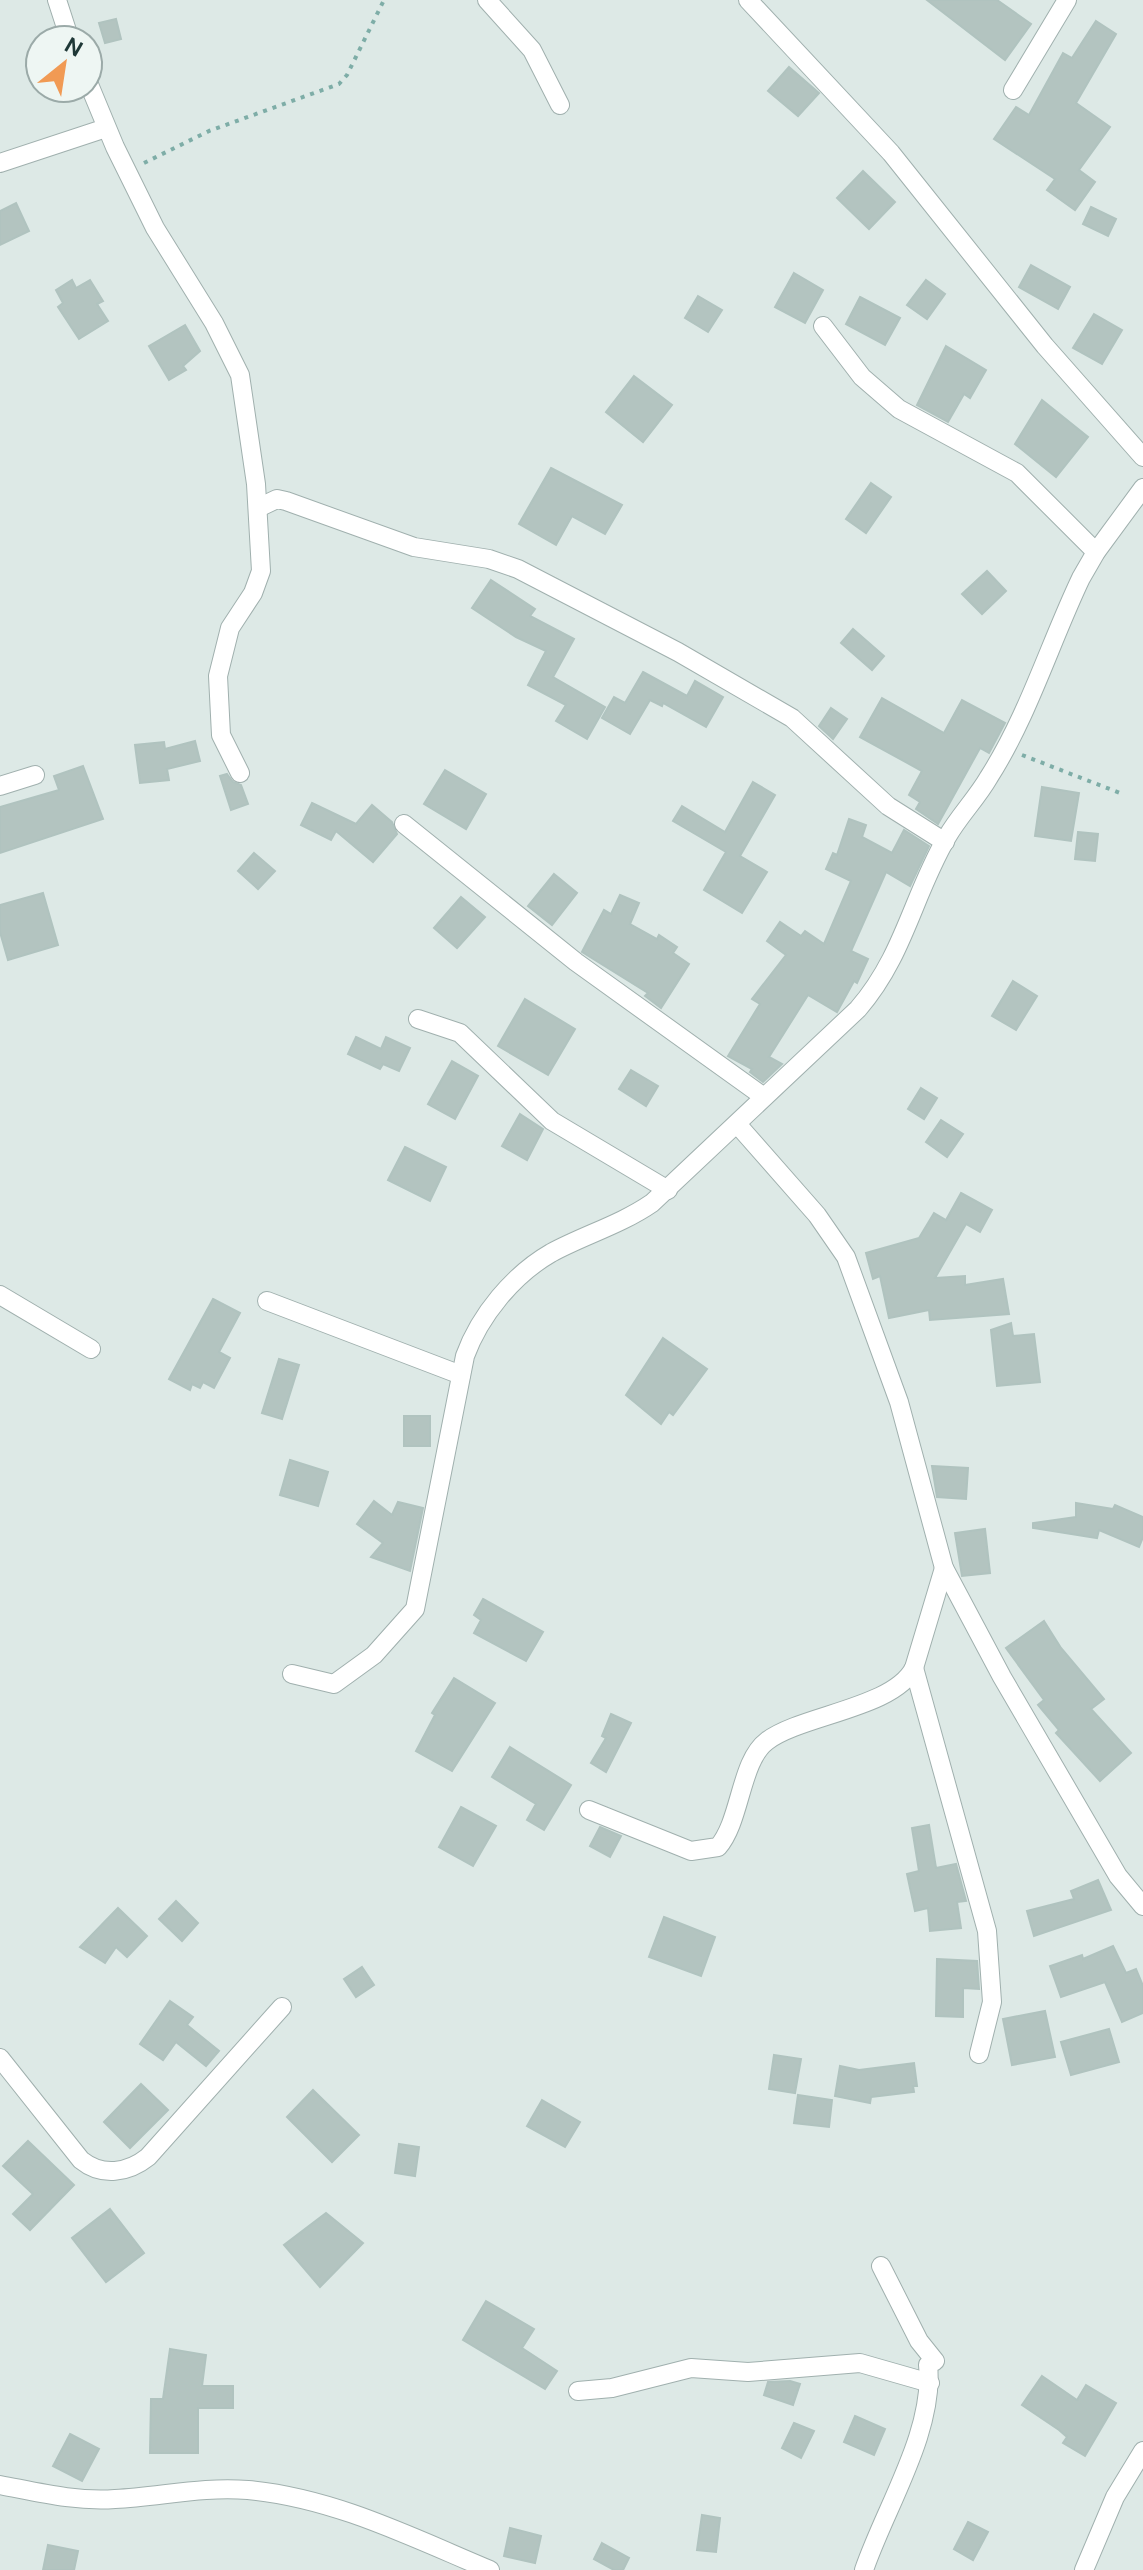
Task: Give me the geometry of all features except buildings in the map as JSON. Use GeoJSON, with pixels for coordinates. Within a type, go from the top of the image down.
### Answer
{"type":"FeatureCollection","features":[{"type":"Feature","properties":{"kind":"street"},"geometry":{"type":"LineString","coordinates":[[57,0],[65,24]]}},
{"type":"Feature","properties":{"kind":"street"},"geometry":{"type":"LineString","coordinates":[[487,0],[532,50],[560,105]]}},
{"type":"Feature","properties":{"kind":"street"},"geometry":{"type":"LineString","coordinates":[[748,0],[891,153],[1045,346],[1143,457]]}},
{"type":"Feature","properties":{"kind":"street"},"geometry":{"type":"LineString","coordinates":[[1013,90],[1067,0]]}},
{"type":"Feature","properties":{"kind":"street"},"geometry":{"type":"LineString","coordinates":[[97,104],[155,228],[214,323],[240,375],[258,508],[260,575],[230,628],[218,676],[221,735],[240,773]]}},
{"type":"Feature","properties":{"kind":"street"},"geometry":{"type":"LineString","coordinates":[[0,163],[106,128]]}},
{"type":"Feature","properties":{"kind":"street"},"geometry":{"type":"LineString","coordinates":[[823,326],[849,363],[889,400],[927,427],[1017,473],[1096,552]]}},
{"type":"Feature","properties":{"kind":"street"},"geometry":{"type":"LineString","coordinates":[[292,1674],[334,1684],[374,1655],[412,1615],[461,1375],[469,1344],[484,1317],[518,1278],[552,1253],[630,1218],[668,1190],[858,1009],[879,983],[893,961],[945,842],[990,777],[1005,748],[1058,627],[1096,552],[1143,488]]}},
{"type":"Feature","properties":{"kind":"street"},"geometry":{"type":"LineString","coordinates":[[258,508],[277,499],[286,501],[414,547],[489,559],[518,569],[678,652],[792,718],[888,806],[945,842]]}},
{"type":"Feature","properties":{"kind":"street"},"geometry":{"type":"LineString","coordinates":[[0,786],[35,775]]}},
{"type":"Feature","properties":{"kind":"street"},"geometry":{"type":"LineString","coordinates":[[404,824],[576,962],[764,1097]]}},
{"type":"Feature","properties":{"kind":"street"},"geometry":{"type":"LineString","coordinates":[[418,1019],[460,1033],[552,1121],[668,1190]]}},
{"type":"Feature","properties":{"kind":"street"},"geometry":{"type":"LineString","coordinates":[[737,1124],[817,1215],[853,1270],[899,1402],[944,1568],[1002,1677],[1118,1876],[1143,1906]]}},
{"type":"Feature","properties":{"kind":"street"},"geometry":{"type":"LineString","coordinates":[[0,1295],[91,1349]]}},
{"type":"Feature","properties":{"kind":"street"},"geometry":{"type":"LineString","coordinates":[[267,1301],[461,1375]]}},
{"type":"Feature","properties":{"kind":"street"},"geometry":{"type":"LineString","coordinates":[[589,1810],[691,1851],[718,1847],[752,1765],[769,1739],[875,1697],[908,1678],[914,1668],[944,1568]]}},
{"type":"Feature","properties":{"kind":"street"},"geometry":{"type":"LineString","coordinates":[[914,1668],[990,1945],[992,2002],[979,2054]]}},
{"type":"Feature","properties":{"kind":"street"},"geometry":{"type":"LineString","coordinates":[[0,2058],[81,2160],[98,2171],[124,2170],[148,2157],[282,2007]]}},
{"type":"Feature","properties":{"kind":"street"},"geometry":{"type":"LineString","coordinates":[[864,2570],[921,2427],[930,2383],[928,2365],[935,2361],[919,2341],[881,2266]]}},
{"type":"Feature","properties":{"kind":"street"},"geometry":{"type":"LineString","coordinates":[[578,2391],[612,2388],[691,2368],[748,2372],[860,2363],[930,2383]]}},
{"type":"Feature","properties":{"kind":"street"},"geometry":{"type":"LineString","coordinates":[[1084,2570],[1115,2497],[1143,2451]]}},
{"type":"Feature","properties":{"kind":"street"},"geometry":{"type":"LineString","coordinates":[[0,2485],[78,2498],[114,2499],[206,2490],[288,2497],[342,2509],[490,2570]]}},
{"type":"Feature","properties":{"kind":"path"},"geometry":{"type":"LineString","coordinates":[[127,171],[209,131],[339,84],[347,75],[384,0]]}},
{"type":"Feature","properties":{"kind":"path"},"geometry":{"type":"LineString","coordinates":[[1005,748],[1120,793]]}}]}
